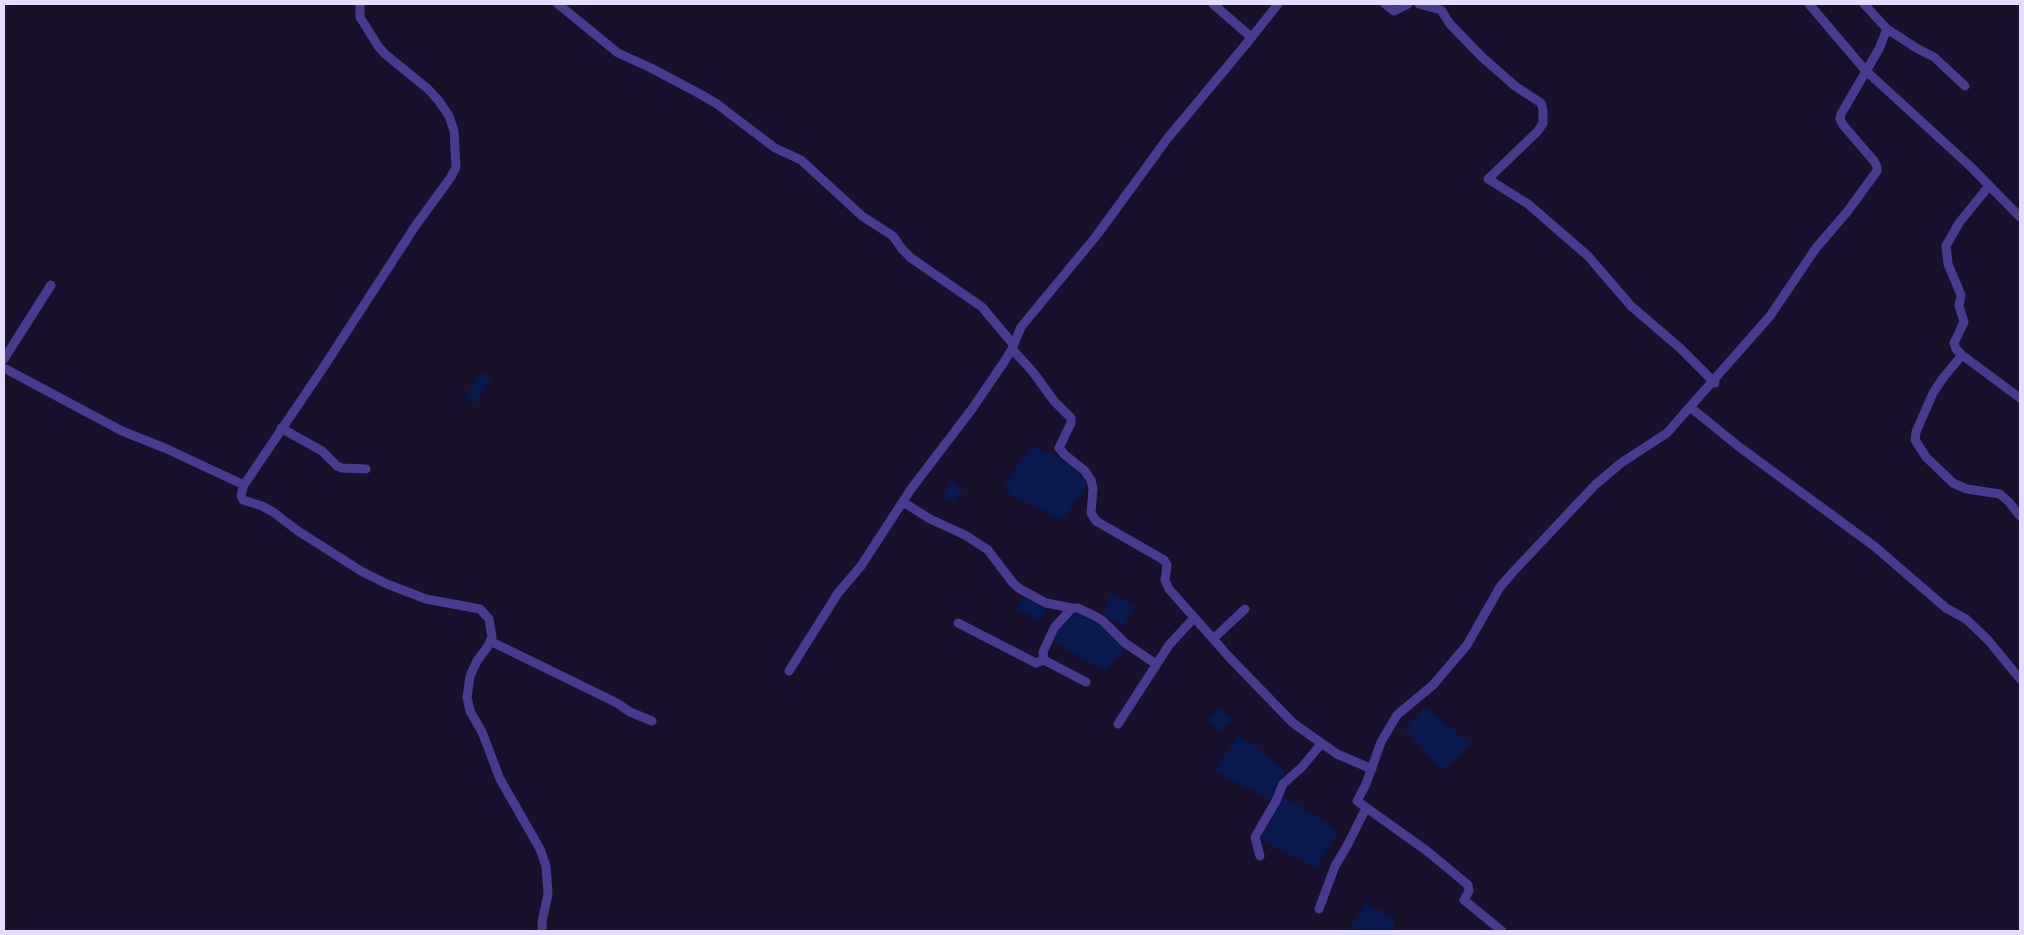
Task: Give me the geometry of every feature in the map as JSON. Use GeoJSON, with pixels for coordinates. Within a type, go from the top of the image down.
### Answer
{"type":"FeatureCollection","features":[{"type":"Feature","properties":{"kind":"street"},"geometry":{"type":"LineString","coordinates":[[360,4],[360,17],[378,46],[385,54],[428,89],[449,116],[454,131],[456,167],[355,316],[312,385],[281,428],[244,485],[241,495],[243,500],[273,512],[298,531],[361,571],[413,595],[480,610],[489,619],[491,628],[490,641],[470,676],[467,697],[470,711],[482,732],[500,779],[540,849],[546,866],[548,894],[542,931]]}},
{"type":"Feature","properties":{"kind":"street"},"geometry":{"type":"LineString","coordinates":[[558,4],[618,53],[700,94],[775,148],[801,160],[862,216],[893,236],[911,258],[982,307],[1058,406],[1071,418],[1071,423],[1059,448],[1085,471],[1090,480],[1093,489],[1091,513],[1096,521],[1164,560],[1167,565],[1166,585],[1213,639],[1293,723],[1337,754],[1372,769]]}},
{"type":"Feature","properties":{"kind":"street"},"geometry":{"type":"LineString","coordinates":[[1213,4],[1252,37]]}},
{"type":"Feature","properties":{"kind":"street"},"geometry":{"type":"LineString","coordinates":[[789,671],[838,593],[861,566],[928,466],[972,408],[1012,347],[1021,327],[1123,202],[1167,139],[1278,4]]}},
{"type":"Feature","properties":{"kind":"street"},"geometry":{"type":"LineString","coordinates":[[1385,4],[1394,10],[1408,4]]}},
{"type":"Feature","properties":{"kind":"street"},"geometry":{"type":"LineString","coordinates":[[1419,4],[1441,10],[1450,24],[1482,57],[1515,86],[1541,103],[1543,123],[1538,131],[1488,179],[1528,204],[1582,251],[1631,306],[1680,348],[1714,382]]}},
{"type":"Feature","properties":{"kind":"street"},"geometry":{"type":"LineString","coordinates":[[1809,4],[1867,72],[1970,166],[2020,217]]}},
{"type":"Feature","properties":{"kind":"street"},"geometry":{"type":"LineString","coordinates":[[1864,4],[1887,30],[1918,49],[1934,56],[1965,86]]}},
{"type":"Feature","properties":{"kind":"street"},"geometry":{"type":"LineString","coordinates":[[1502,931],[1464,900],[1470,891],[1468,885],[1427,851],[1358,801],[1381,742],[1394,719],[1433,685],[1457,658],[1475,633],[1500,587],[1513,572],[1595,485],[1620,463],[1667,433],[1714,382],[1770,316],[1816,248],[1847,212],[1877,171],[1874,161],[1843,126],[1840,119],[1841,114],[1867,72],[1887,30]]}},
{"type":"Feature","properties":{"kind":"street"},"geometry":{"type":"LineString","coordinates":[[1989,186],[1959,223],[1946,246],[1948,264],[1960,295],[1959,306],[1964,322],[1954,344],[1962,355],[2020,398]]}},
{"type":"Feature","properties":{"kind":"street"},"geometry":{"type":"LineString","coordinates":[[4,359],[51,285]]}},
{"type":"Feature","properties":{"kind":"street"},"geometry":{"type":"LineString","coordinates":[[1962,355],[1933,393],[1922,415],[1915,440],[1926,458],[1953,483],[1967,489],[2000,494],[2020,516]]}},
{"type":"Feature","properties":{"kind":"street"},"geometry":{"type":"LineString","coordinates":[[4,368],[122,431],[167,449],[244,485]]}},
{"type":"Feature","properties":{"kind":"street"},"geometry":{"type":"LineString","coordinates":[[1690,407],[1738,446],[1874,546],[1946,608],[1966,620],[1988,640],[2020,679]]}},
{"type":"Feature","properties":{"kind":"street"},"geometry":{"type":"LineString","coordinates":[[281,428],[322,451],[336,466],[366,469]]}},
{"type":"Feature","properties":{"kind":"street"},"geometry":{"type":"LineString","coordinates":[[903,502],[930,519],[966,536],[988,550],[1013,583],[1020,589],[1046,602],[1078,608],[1103,621],[1126,643],[1156,664]]}},
{"type":"Feature","properties":{"kind":"street"},"geometry":{"type":"LineString","coordinates":[[1044,660],[1043,652],[1054,628],[1072,608]]}},
{"type":"Feature","properties":{"kind":"street"},"geometry":{"type":"LineString","coordinates":[[1213,639],[1245,609]]}},
{"type":"Feature","properties":{"kind":"street"},"geometry":{"type":"LineString","coordinates":[[1118,724],[1156,664],[1180,632],[1194,618]]}},
{"type":"Feature","properties":{"kind":"street"},"geometry":{"type":"LineString","coordinates":[[958,623],[1036,663],[1044,660],[1086,682]]}},
{"type":"Feature","properties":{"kind":"street"},"geometry":{"type":"LineString","coordinates":[[490,641],[617,703],[630,712],[652,721]]}},
{"type":"Feature","properties":{"kind":"street"},"geometry":{"type":"LineString","coordinates":[[1260,856],[1256,836],[1276,802],[1283,784],[1302,767],[1321,744]]}},
{"type":"Feature","properties":{"kind":"street"},"geometry":{"type":"LineString","coordinates":[[1319,909],[1335,866],[1366,808]]}},
{"type":"Feature","properties":{"kind":"shaded area"},"geometry":{"type":"Polygon","coordinates":[[[482,372],[492,379],[474,404],[464,398],[482,372]]]}},
{"type":"Feature","properties":{"kind":"shaded area"},"geometry":{"type":"Polygon","coordinates":[[[1031,445],[1061,459],[1080,472],[1087,481],[1083,495],[1077,499],[1063,520],[1011,495],[1004,485],[1031,445]]]}},
{"type":"Feature","properties":{"kind":"shaded area"},"geometry":{"type":"Polygon","coordinates":[[[951,481],[963,490],[955,505],[943,497],[951,481]]]}},
{"type":"Feature","properties":{"kind":"shaded area"},"geometry":{"type":"Polygon","coordinates":[[[1024,593],[1048,608],[1040,622],[1016,608],[1024,593]]]}},
{"type":"Feature","properties":{"kind":"shaded area"},"geometry":{"type":"Polygon","coordinates":[[[1112,593],[1135,608],[1123,626],[1103,615],[1112,593]]]}},
{"type":"Feature","properties":{"kind":"shaded area"},"geometry":{"type":"Polygon","coordinates":[[[1075,610],[1101,622],[1125,645],[1122,655],[1116,658],[1106,671],[1056,644],[1056,632],[1075,610]]]}},
{"type":"Feature","properties":{"kind":"shaded area"},"geometry":{"type":"Polygon","coordinates":[[[1218,706],[1233,720],[1219,733],[1207,721],[1218,706]]]}},
{"type":"Feature","properties":{"kind":"shaded area"},"geometry":{"type":"Polygon","coordinates":[[[1426,707],[1470,744],[1444,771],[1404,729],[1426,707]]]}},
{"type":"Feature","properties":{"kind":"shaded area"},"geometry":{"type":"Polygon","coordinates":[[[1238,735],[1283,768],[1284,776],[1270,800],[1214,771],[1238,735]]]}},
{"type":"Feature","properties":{"kind":"shaded area"},"geometry":{"type":"Polygon","coordinates":[[[1283,796],[1334,828],[1336,836],[1316,868],[1260,839],[1283,796]]]}},
{"type":"Feature","properties":{"kind":"shaded area"},"geometry":{"type":"Polygon","coordinates":[[[1366,903],[1393,917],[1395,924],[1391,931],[1348,931],[1366,903]]]}}]}
